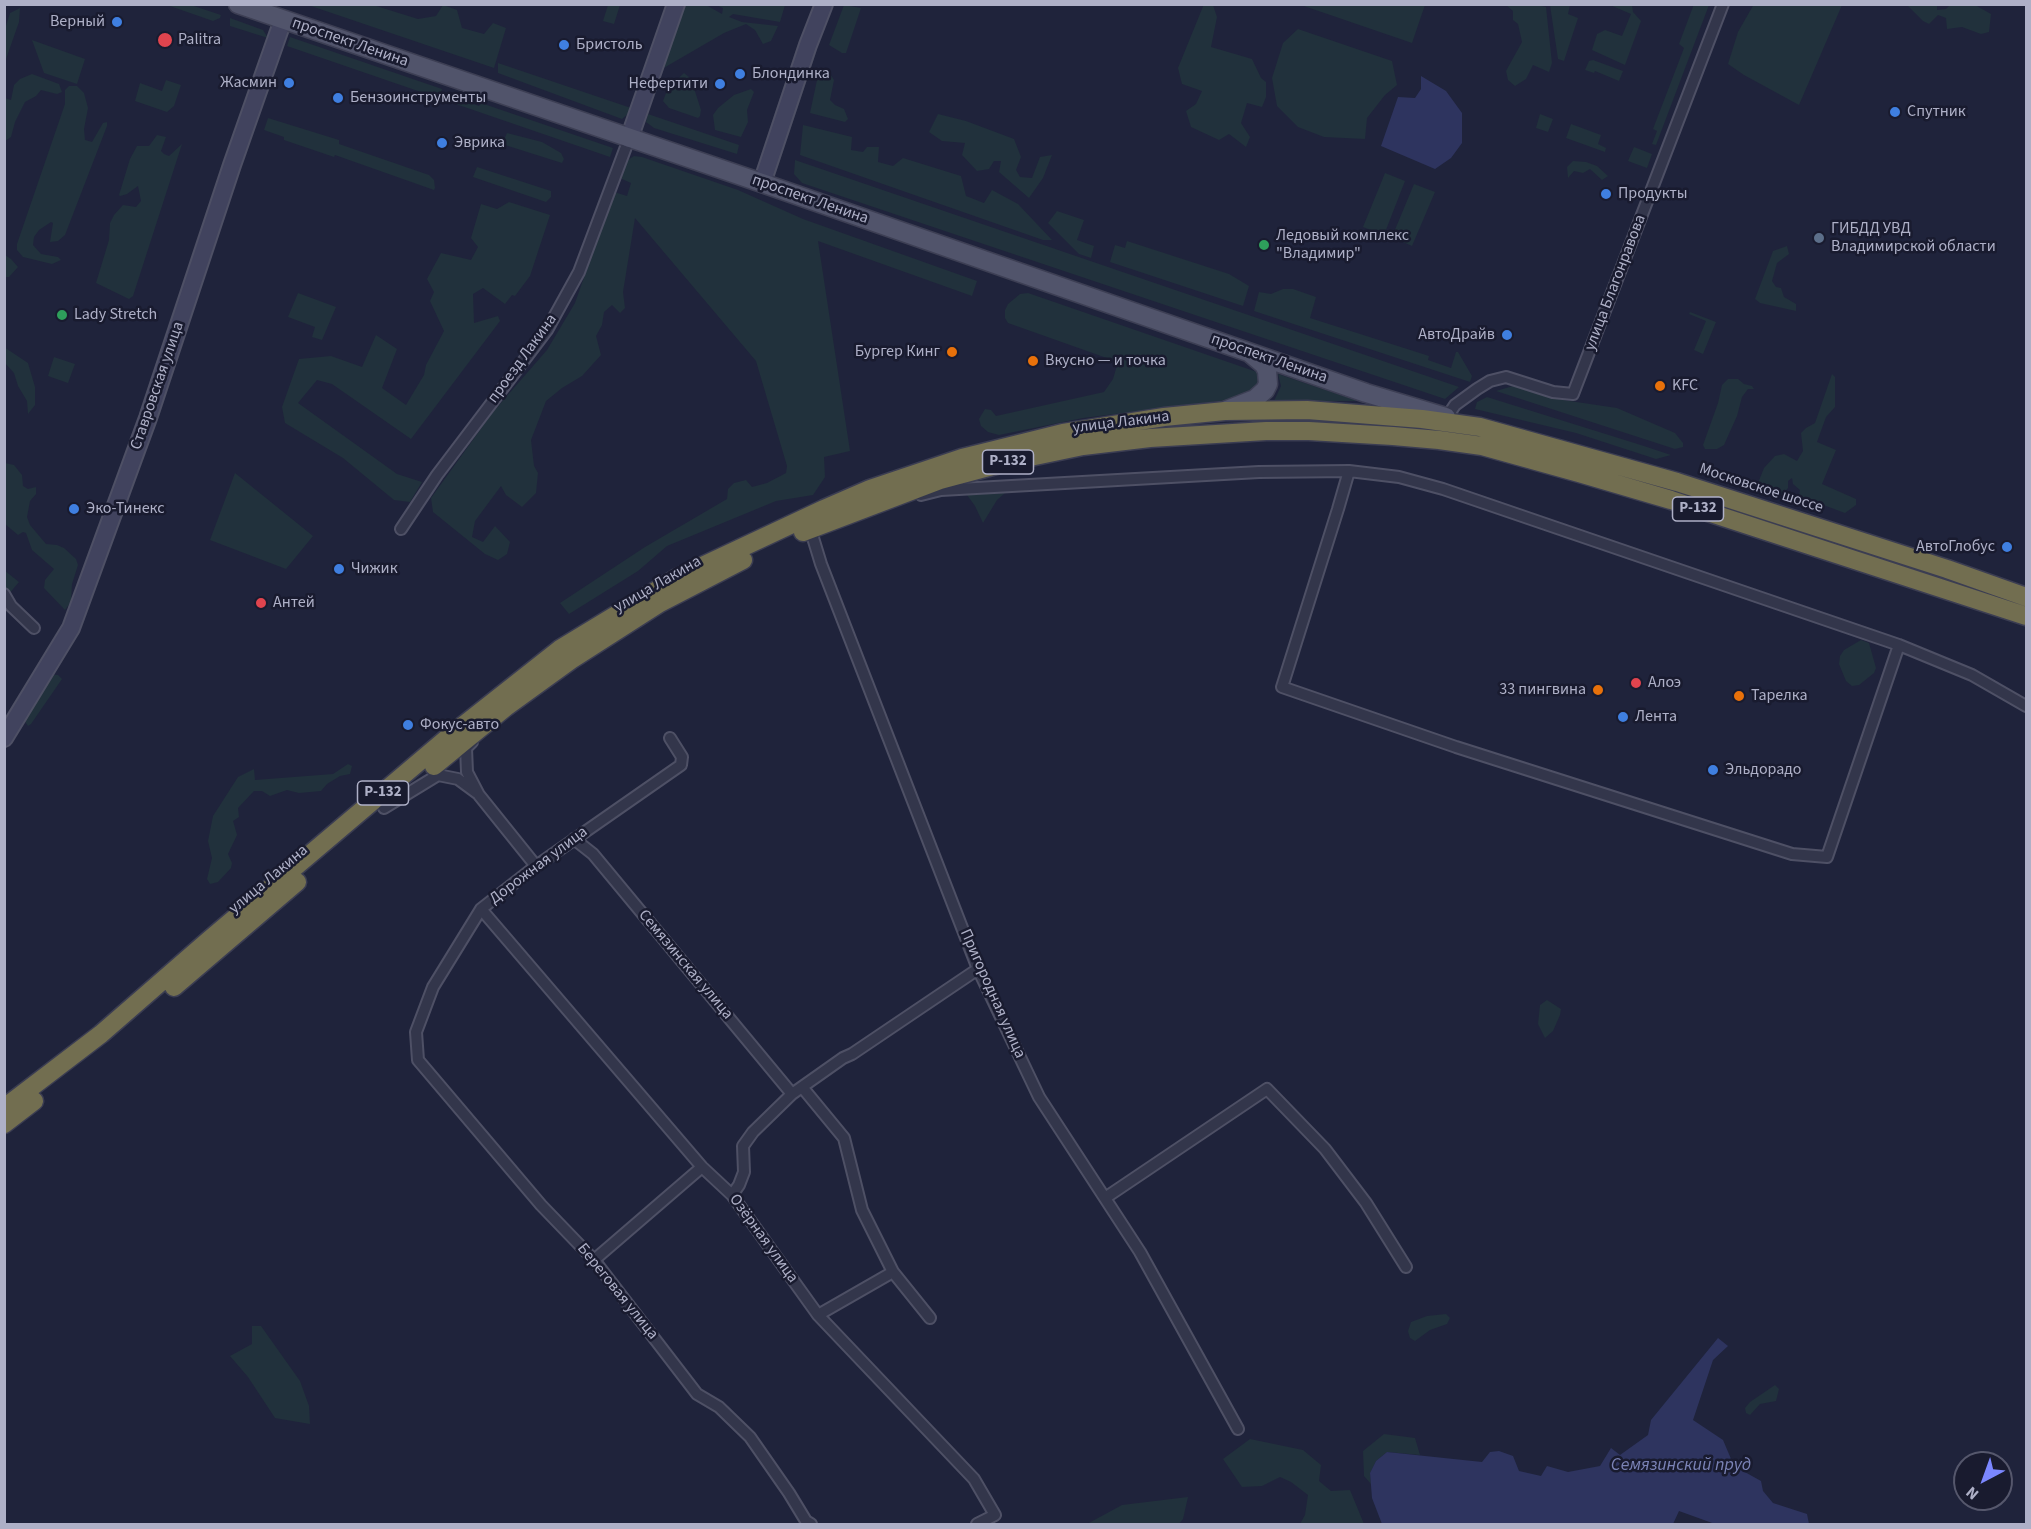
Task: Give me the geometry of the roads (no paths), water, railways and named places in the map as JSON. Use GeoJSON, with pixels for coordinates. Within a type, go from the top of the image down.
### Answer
{"type":"FeatureCollection","features":[{"type":"Feature","properties":{"kind":"highway","name":"улица Лакина"},"geometry":{"type":"LineString","coordinates":[[4,1108],[101,1034],[446,739],[536,667],[582,635],[677,578],[861,493],[962,458],[1063,433],[1164,417],[1225,411],[1307,410],[1375,402],[1422,418],[1480,428]]}},
{"type":"Feature","properties":{"kind":"highway","name":"Московское шоссе"},"geometry":{"type":"LineString","coordinates":[[1480,428],[1677,482],[1947,569],[2026,597]]}},
{"type":"Feature","properties":{"kind":"highway","name":"улица Лакина"},"geometry":{"type":"LineString","coordinates":[[4,1124],[107,1045],[506,707],[571,660],[660,603],[810,528],[940,480],[1011,461],[1083,446],[1203,434],[1309,431],[1439,440],[1482,447]]}},
{"type":"Feature","properties":{"kind":"highway","name":"Р-132"},"geometry":{"type":"LineString","coordinates":[[1482,447],[1671,500],[2026,616]]}},
{"type":"Feature","properties":{"kind":"main road","name":"проспект Ленина"},"geometry":{"type":"LineString","coordinates":[[238,4],[1242,349],[1375,402],[1444,422],[1482,447]]}},
{"type":"Feature","properties":{"kind":"main road"},"geometry":{"type":"LineString","coordinates":[[1225,411],[1255,399],[1268,384],[1264,365],[1242,349]]}},
{"type":"Feature","properties":{"kind":"main road"},"geometry":{"type":"LineString","coordinates":[[1354,433],[1373,425],[1375,402]]}},
{"type":"Feature","properties":{"kind":"main road"},"geometry":{"type":"LineString","coordinates":[[1354,433],[1444,422]]}},
{"type":"Feature","properties":{"kind":"street"},"geometry":{"type":"LineString","coordinates":[[629,139],[676,4]]}},
{"type":"Feature","properties":{"kind":"street"},"geometry":{"type":"LineString","coordinates":[[762,183],[824,4]]}},
{"type":"Feature","properties":{"kind":"street","name":"улица Благонравова"},"geometry":{"type":"LineString","coordinates":[[1444,422],[1455,405],[1477,389],[1490,381],[1506,377],[1553,392],[1573,394],[1723,4]]}},
{"type":"Feature","properties":{"kind":"street","name":"Ставровская улица"},"geometry":{"type":"LineString","coordinates":[[4,738],[71,628],[148,418],[218,205],[283,20]]}},
{"type":"Feature","properties":{"kind":"street","name":"проезд Лакина"},"geometry":{"type":"LineString","coordinates":[[401,529],[437,474],[547,330],[579,272],[629,139]]}},
{"type":"Feature","properties":{"kind":"street"},"geometry":{"type":"LineString","coordinates":[[870,505],[893,502],[941,490],[1259,472],[1348,471],[1389,476],[1434,486],[1899,645],[1953,666],[2026,706]]}},
{"type":"Feature","properties":{"kind":"street"},"geometry":{"type":"LineString","coordinates":[[1348,471],[1282,687],[1456,747],[1792,854],[1827,857],[1899,645]]}},
{"type":"Feature","properties":{"kind":"street","name":"Пригородная улица"},"geometry":{"type":"LineString","coordinates":[[810,528],[821,564],[978,969],[1039,1097],[1140,1252],[1238,1429]]}},
{"type":"Feature","properties":{"kind":"street"},"geometry":{"type":"LineString","coordinates":[[4,594],[11,606],[34,628]]}},
{"type":"Feature","properties":{"kind":"street"},"geometry":{"type":"LineString","coordinates":[[506,707],[466,748],[467,772],[480,795],[536,866]]}},
{"type":"Feature","properties":{"kind":"street","name":"Дорожная улица"},"geometry":{"type":"LineString","coordinates":[[418,1060],[416,1032],[433,987],[481,909],[574,838],[681,765],[682,757],[670,738]]}},
{"type":"Feature","properties":{"kind":"street"},"geometry":{"type":"LineString","coordinates":[[384,808],[438,775],[458,779],[480,795]]}},
{"type":"Feature","properties":{"kind":"street","name":"Семязинская улица"},"geometry":{"type":"LineString","coordinates":[[574,838],[592,854],[792,1094]]}},
{"type":"Feature","properties":{"kind":"street","name":"Озёрная улица"},"geometry":{"type":"LineString","coordinates":[[481,909],[702,1167],[732,1195],[818,1315],[974,1479],[995,1515],[977,1524]]}},
{"type":"Feature","properties":{"kind":"street"},"geometry":{"type":"LineString","coordinates":[[732,1195],[744,1172],[743,1146],[753,1132],[792,1094],[978,969]]}},
{"type":"Feature","properties":{"kind":"street","name":"Береговая улица"},"geometry":{"type":"LineString","coordinates":[[418,1060],[541,1205],[594,1260],[697,1394],[719,1407],[750,1437],[806,1521],[811,1524]]}},
{"type":"Feature","properties":{"kind":"street"},"geometry":{"type":"LineString","coordinates":[[802,1087],[844,1138],[862,1210],[893,1272],[930,1318]]}},
{"type":"Feature","properties":{"kind":"street"},"geometry":{"type":"LineString","coordinates":[[1105,1198],[1267,1089],[1325,1149],[1366,1203],[1406,1267]]}},
{"type":"Feature","properties":{"kind":"street"},"geometry":{"type":"LineString","coordinates":[[594,1260],[702,1167]]}},
{"type":"Feature","properties":{"kind":"street"},"geometry":{"type":"LineString","coordinates":[[818,1315],[893,1272]]}},
{"type":"Feature","properties":{"kind":"water"},"geometry":{"type":"Polygon","coordinates":[[[1421,76],[1446,91],[1462,113],[1462,143],[1451,158],[1435,169],[1381,146],[1398,97],[1415,98],[1421,89],[1421,76]]]}},
{"type":"Feature","properties":{"kind":"water","name":"Семязинский пруд"},"geometry":{"type":"Polygon","coordinates":[[[1718,1338],[1728,1346],[1713,1360],[1693,1420],[1723,1440],[1734,1466],[1761,1481],[1763,1491],[1773,1503],[1807,1514],[1809,1524],[1715,1524],[1679,1511],[1673,1524],[1382,1524],[1372,1498],[1370,1473],[1376,1461],[1387,1452],[1482,1462],[1490,1452],[1499,1451],[1513,1456],[1519,1471],[1541,1476],[1547,1466],[1568,1472],[1600,1466],[1611,1448],[1620,1455],[1648,1435],[1651,1420],[1718,1338]]]}},
{"type":"Feature","properties":{"kind":"place","name":"Верный"},"geometry":{"type":"Point","coordinates":[117,22]}},
{"type":"Feature","properties":{"kind":"place","name":"Palitra"},"geometry":{"type":"Point","coordinates":[165,40]}},
{"type":"Feature","properties":{"kind":"place","name":"Бристоль"},"geometry":{"type":"Point","coordinates":[564,45]}},
{"type":"Feature","properties":{"kind":"place","name":"Блондинка"},"geometry":{"type":"Point","coordinates":[740,74]}},
{"type":"Feature","properties":{"kind":"place","name":"Жасмин"},"geometry":{"type":"Point","coordinates":[289,83]}},
{"type":"Feature","properties":{"kind":"place","name":"Нефертити"},"geometry":{"type":"Point","coordinates":[720,84]}},
{"type":"Feature","properties":{"kind":"place","name":"Бензоинструменты"},"geometry":{"type":"Point","coordinates":[338,98]}},
{"type":"Feature","properties":{"kind":"place","name":"Спутник"},"geometry":{"type":"Point","coordinates":[1895,112]}},
{"type":"Feature","properties":{"kind":"place","name":"Эврика"},"geometry":{"type":"Point","coordinates":[442,143]}},
{"type":"Feature","properties":{"kind":"place","name":"Продукты"},"geometry":{"type":"Point","coordinates":[1606,194]}},
{"type":"Feature","properties":{"kind":"place","name":"ГИБДД УВД Владимирской области"},"geometry":{"type":"Point","coordinates":[1819,238]}},
{"type":"Feature","properties":{"kind":"place","name":"Ледовый комплекс \"Владимир\""},"geometry":{"type":"Point","coordinates":[1264,245]}},
{"type":"Feature","properties":{"kind":"place","name":"Lady Stretch"},"geometry":{"type":"Point","coordinates":[62,315]}},
{"type":"Feature","properties":{"kind":"place","name":"АвтоДрайв"},"geometry":{"type":"Point","coordinates":[1507,335]}},
{"type":"Feature","properties":{"kind":"place","name":"Бургер Кинг"},"geometry":{"type":"Point","coordinates":[952,352]}},
{"type":"Feature","properties":{"kind":"place","name":"Вкусно — и точка"},"geometry":{"type":"Point","coordinates":[1033,361]}},
{"type":"Feature","properties":{"kind":"place","name":"KFC"},"geometry":{"type":"Point","coordinates":[1660,386]}},
{"type":"Feature","properties":{"kind":"place","name":"Эко-Тинекс"},"geometry":{"type":"Point","coordinates":[74,509]}},
{"type":"Feature","properties":{"kind":"place","name":"АвтоГлобус"},"geometry":{"type":"Point","coordinates":[2007,547]}},
{"type":"Feature","properties":{"kind":"place","name":"Чижик"},"geometry":{"type":"Point","coordinates":[339,569]}},
{"type":"Feature","properties":{"kind":"place","name":"Антей"},"geometry":{"type":"Point","coordinates":[261,603]}},
{"type":"Feature","properties":{"kind":"place","name":"Алоэ"},"geometry":{"type":"Point","coordinates":[1636,683]}},
{"type":"Feature","properties":{"kind":"place","name":"33 пингвина"},"geometry":{"type":"Point","coordinates":[1598,690]}},
{"type":"Feature","properties":{"kind":"place","name":"Тарелка"},"geometry":{"type":"Point","coordinates":[1739,696]}},
{"type":"Feature","properties":{"kind":"place","name":"Лента"},"geometry":{"type":"Point","coordinates":[1623,717]}},
{"type":"Feature","properties":{"kind":"place","name":"Фокус-авто"},"geometry":{"type":"Point","coordinates":[408,725]}},
{"type":"Feature","properties":{"kind":"place","name":"Эльдорадо"},"geometry":{"type":"Point","coordinates":[1713,770]}}]}
